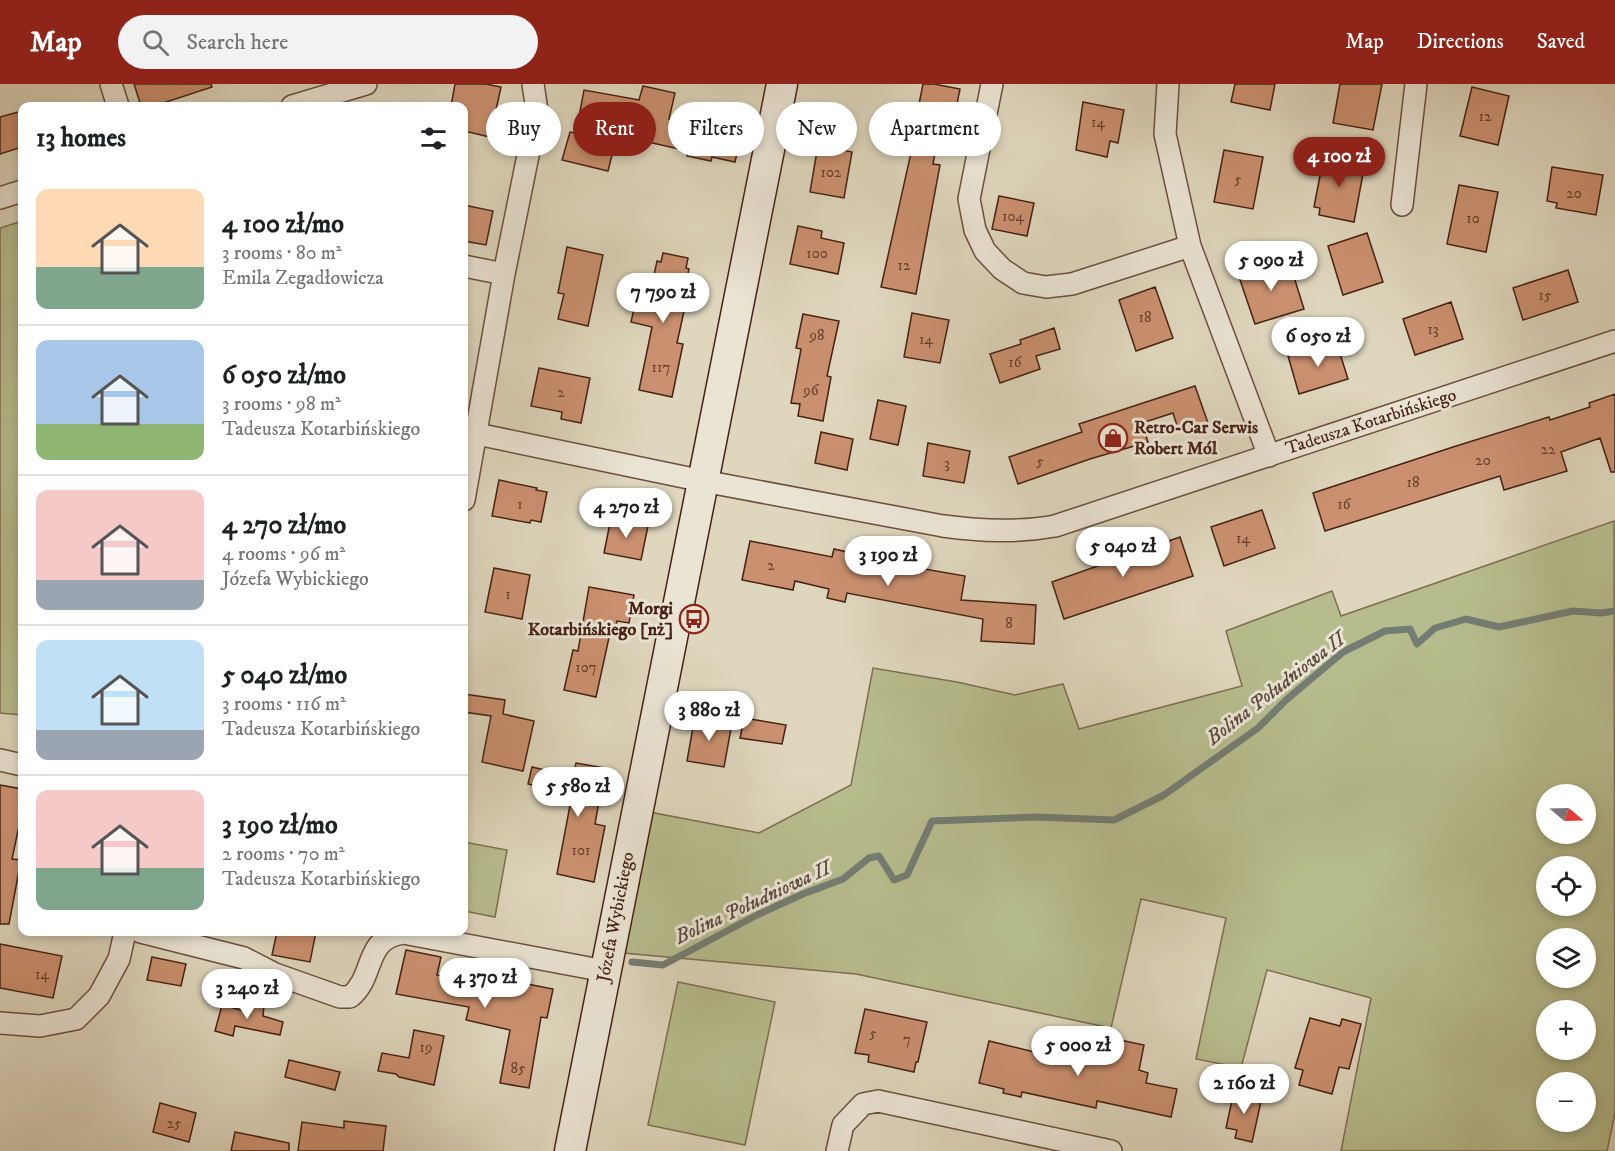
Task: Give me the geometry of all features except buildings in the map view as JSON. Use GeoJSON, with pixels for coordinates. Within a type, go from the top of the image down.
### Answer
{"type":"FeatureCollection","features":[{"type":"Feature","properties":{"kind":"street"},"geometry":{"type":"LineString","coordinates":[[111,84],[117,102]]}},
{"type":"Feature","properties":{"kind":"street"},"geometry":{"type":"LineString","coordinates":[[305,102],[366,84]]}},
{"type":"Feature","properties":{"kind":"street"},"geometry":{"type":"LineString","coordinates":[[468,480],[504,274],[537,111],[533,84]]}},
{"type":"Feature","properties":{"kind":"street","name":"Józefa Wybickiego"},"geometry":{"type":"LineString","coordinates":[[570,1151],[782,84]]}},
{"type":"Feature","properties":{"kind":"street"},"geometry":{"type":"LineString","coordinates":[[993,84],[969,199],[975,230],[985,251],[1002,269],[1023,282],[1046,287],[1072,284],[1190,246]]}},
{"type":"Feature","properties":{"kind":"street"},"geometry":{"type":"LineString","coordinates":[[1168,84],[1165,134],[1190,246],[1269,456]]}},
{"type":"Feature","properties":{"kind":"street"},"geometry":{"type":"LineString","coordinates":[[1402,205],[1416,84]]}},
{"type":"Feature","properties":{"kind":"street"},"geometry":{"type":"LineString","coordinates":[[0,198],[18,192]]}},
{"type":"Feature","properties":{"kind":"street"},"geometry":{"type":"LineString","coordinates":[[468,267],[504,274]]}},
{"type":"Feature","properties":{"kind":"street","name":"Tadeusza Kotarbińskiego"},"geometry":{"type":"LineString","coordinates":[[477,434],[703,481],[943,526],[979,531],[1012,532],[1055,526],[1615,341]]}},
{"type":"Feature","properties":{"kind":"street"},"geometry":{"type":"LineString","coordinates":[[0,760],[18,764]]}},
{"type":"Feature","properties":{"kind":"street"},"geometry":{"type":"LineString","coordinates":[[0,1023],[40,1026],[76,1019],[99,996],[119,959],[124,936]]}},
{"type":"Feature","properties":{"kind":"street"},"geometry":{"type":"LineString","coordinates":[[157,936],[244,958],[275,974],[340,997],[350,997],[360,989],[381,937]]}},
{"type":"Feature","properties":{"kind":"street"},"geometry":{"type":"LineString","coordinates":[[419,936],[605,971]]}},
{"type":"Feature","properties":{"kind":"street"},"geometry":{"type":"LineString","coordinates":[[837,1151],[843,1125],[863,1104],[878,1101],[1111,1151]]}},
{"type":"Feature","properties":{"kind":"green space"},"geometry":{"type":"Polygon","coordinates":[[[18,222],[18,715],[0,713],[0,228],[18,222]]]}},
{"type":"Feature","properties":{"kind":"green space"},"geometry":{"type":"Polygon","coordinates":[[[1614,521],[1615,1113],[1607,1151],[1341,1151],[1371,998],[1267,970],[1241,1068],[1196,1059],[1226,918],[1141,899],[1111,1028],[856,974],[623,953],[649,812],[759,833],[851,785],[873,668],[957,682],[1015,695],[1063,684],[1079,729],[1242,686],[1226,631],[1332,591],[1341,616],[1614,521]]]}},
{"type":"Feature","properties":{"kind":"green space"},"geometry":{"type":"Polygon","coordinates":[[[468,843],[507,850],[495,917],[468,912],[468,843]]]}},
{"type":"Feature","properties":{"kind":"green space"},"geometry":{"type":"Polygon","coordinates":[[[678,982],[775,1002],[745,1145],[648,1125],[678,982]]]}},
{"type":"Feature","properties":{"kind":"waterway","name":"Bolina Południowa II"},"geometry":{"type":"LineString","coordinates":[[632,962],[663,965],[757,915],[843,879],[869,858],[879,856],[894,880],[907,875],[932,821],[1035,817],[1114,820],[1164,795],[1258,728],[1286,700],[1343,652],[1385,631],[1410,629],[1417,644],[1435,628],[1466,619],[1499,627],[1573,611],[1601,613],[1615,611]]}},
{"type":"Feature","properties":{"kind":"place","name":"Retro-Car Serwis Robert Mól"},"geometry":{"type":"Point","coordinates":[1113,438]}},
{"type":"Feature","properties":{"kind":"place","name":"Morgi Kotarbińskiego [nż]"},"geometry":{"type":"Point","coordinates":[694,619]}}]}
